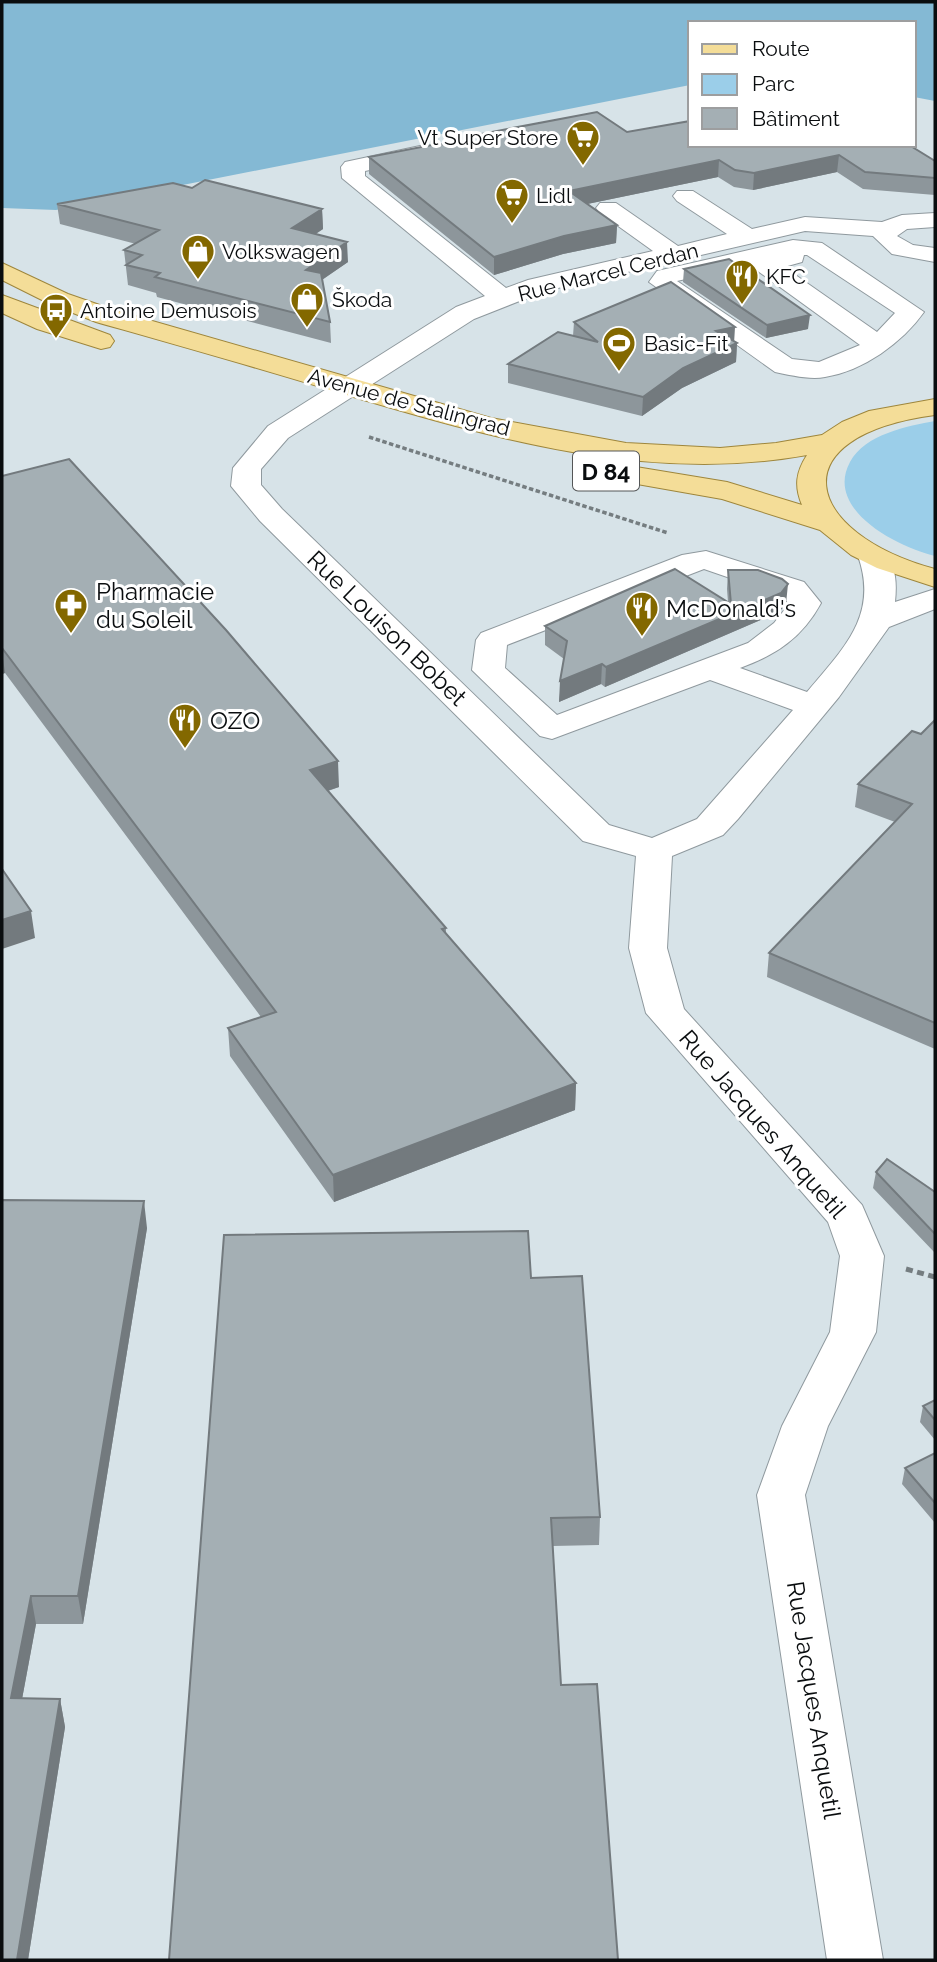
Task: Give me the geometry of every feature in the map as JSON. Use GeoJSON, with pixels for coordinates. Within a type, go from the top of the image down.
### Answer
{"type":"FeatureCollection","features":[{"type":"Feature","properties":{"kind":"main road","name":"Avenue de Stalingrad"},"geometry":{"type":"LineString","coordinates":[[2,270],[80,307],[352,402],[410,406],[555,440],[648,454],[723,457],[831,442]]}},
{"type":"Feature","properties":{"kind":"main road"},"geometry":{"type":"LineString","coordinates":[[2,303],[67,330],[226,378]]}},
{"type":"Feature","properties":{"kind":"main road"},"geometry":{"type":"LineString","coordinates":[[825,522],[816,504],[811,481],[816,460],[831,442],[879,418],[935,407]]}},
{"type":"Feature","properties":{"kind":"main road","name":"Avenue de Stalingrad"},"geometry":{"type":"LineString","coordinates":[[377,431],[727,491],[825,522],[873,556],[935,578]]}},
{"type":"Feature","properties":{"kind":"street"},"geometry":{"type":"LineString","coordinates":[[443,149],[353,167],[354,178],[503,298]]}},
{"type":"Feature","properties":{"kind":"street"},"geometry":{"type":"LineString","coordinates":[[685,196],[750,238]]}},
{"type":"Feature","properties":{"kind":"street"},"geometry":{"type":"LineString","coordinates":[[608,208],[675,255]]}},
{"type":"Feature","properties":{"kind":"street","name":"Rue Marcel Cerdan"},"geometry":{"type":"LineString","coordinates":[[352,402],[465,313],[537,285],[805,224],[886,230],[902,222],[935,220]]}},
{"type":"Feature","properties":{"kind":"street"},"geometry":{"type":"LineString","coordinates":[[886,230],[888,242],[905,251],[935,256]]}},
{"type":"Feature","properties":{"kind":"street"},"geometry":{"type":"LineString","coordinates":[[793,247],[813,248],[844,267],[911,312],[879,346],[822,370],[785,366],[662,282],[666,276],[793,247]]}},
{"type":"Feature","properties":{"kind":"street"},"geometry":{"type":"LineString","coordinates":[[819,251],[764,264],[879,346]]}},
{"type":"Feature","properties":{"kind":"street"},"geometry":{"type":"LineString","coordinates":[[844,267],[905,251]]}},
{"type":"Feature","properties":{"kind":"street","name":"Rue Louison Bobet"},"geometry":{"type":"LineString","coordinates":[[352,402],[305,402],[259,451],[247,468],[246,486],[271,515],[596,833],[654,849]]}},
{"type":"Feature","properties":{"kind":"street"},"geometry":{"type":"LineString","coordinates":[[654,849],[710,827],[726,812],[820,698],[878,620],[882,580],[873,556]]}},
{"type":"Feature","properties":{"kind":"street"},"geometry":{"type":"LineString","coordinates":[[706,560],[793,589],[805,603],[788,628],[759,650],[552,729],[488,670],[492,640],[693,561],[706,560]]}},
{"type":"Feature","properties":{"kind":"street"},"geometry":{"type":"LineString","coordinates":[[878,620],[935,598]]}},
{"type":"Feature","properties":{"kind":"street"},"geometry":{"type":"LineString","coordinates":[[759,650],[773,667],[820,698]]}},
{"type":"Feature","properties":{"kind":"street"},"geometry":{"type":"LineString","coordinates":[[711,669],[820,698]]}},
{"type":"Feature","properties":{"kind":"street","name":"Rue Jacques Anquetil"},"geometry":{"type":"LineString","coordinates":[[654,849],[648,948],[666,1013],[847,1216],[862,1255],[853,1332],[805,1426],[781,1495],[855,1960]]}},
{"type":"Feature","properties":{"kind":"path"},"geometry":{"type":"LineString","coordinates":[[377,431],[680,537]]}},
{"type":"Feature","properties":{"kind":"green space"},"geometry":{"type":"Polygon","coordinates":[[[935,421],[935,556],[902,544],[869,524],[847,496],[845,479],[850,462],[866,444],[888,433],[935,421]]]}},
{"type":"Feature","properties":{"kind":"shaded area"},"geometry":{"type":"Polygon","coordinates":[[[2,2],[935,2],[935,101],[916,97],[916,21],[688,21],[688,85],[56,210],[2,208],[2,2]]]}},
{"type":"Feature","properties":{"kind":"building"},"geometry":{"type":"Polygon","coordinates":[[[597,112],[627,132],[688,121],[688,147],[912,147],[935,161],[935,178],[865,172],[839,155],[754,173],[735,170],[719,160],[569,191],[617,225],[564,236],[494,257],[369,157],[437,144],[470,146],[481,140],[481,134],[597,112]]]}},
{"type":"Feature","properties":{"kind":"building"},"geometry":{"type":"Polygon","coordinates":[[[205,180],[322,209],[292,228],[347,242],[306,270],[321,273],[330,322],[155,277],[160,273],[126,265],[142,255],[124,250],[159,230],[57,204],[173,183],[192,188],[205,180]]]}},
{"type":"Feature","properties":{"kind":"building"},"geometry":{"type":"Polygon","coordinates":[[[729,259],[810,315],[767,325],[684,269],[729,259]]]}},
{"type":"Feature","properties":{"kind":"building","name":"Basic-Fit"},"geometry":{"type":"Polygon","coordinates":[[[671,282],[735,327],[716,331],[737,343],[683,368],[643,397],[508,364],[558,332],[598,342],[574,322],[671,282]]]}},
{"type":"Feature","properties":{"kind":"building"},"geometry":{"type":"Polygon","coordinates":[[[69,459],[226,630],[338,761],[310,770],[446,928],[442,929],[576,1083],[333,1175],[228,1028],[276,1012],[2,648],[2,476],[69,459]]]}},
{"type":"Feature","properties":{"kind":"building"},"geometry":{"type":"Polygon","coordinates":[[[675,569],[731,604],[728,570],[758,570],[788,584],[781,593],[606,667],[602,664],[560,681],[567,641],[545,626],[675,569]]]}},
{"type":"Feature","properties":{"kind":"building"},"geometry":{"type":"Polygon","coordinates":[[[935,720],[935,1023],[769,953],[912,804],[858,784],[912,731],[921,734],[935,720]]]}},
{"type":"Feature","properties":{"kind":"building"},"geometry":{"type":"Polygon","coordinates":[[[2,869],[31,911],[2,920],[2,869]]]}},
{"type":"Feature","properties":{"kind":"building"},"geometry":{"type":"Polygon","coordinates":[[[887,1159],[935,1192],[935,1234],[876,1172],[887,1159]]]}},
{"type":"Feature","properties":{"kind":"building"},"geometry":{"type":"Polygon","coordinates":[[[2,1200],[144,1201],[78,1596],[31,1596],[11,1698],[60,1699],[17,1960],[2,1960],[2,1200]]]}},
{"type":"Feature","properties":{"kind":"building"},"geometry":{"type":"Polygon","coordinates":[[[528,1231],[531,1278],[582,1276],[600,1517],[551,1518],[561,1685],[597,1684],[618,1960],[169,1960],[224,1235],[528,1231]]]}},
{"type":"Feature","properties":{"kind":"building"},"geometry":{"type":"Polygon","coordinates":[[[935,1400],[935,1420],[923,1406],[935,1400]]]}},
{"type":"Feature","properties":{"kind":"building"},"geometry":{"type":"Polygon","coordinates":[[[935,1453],[935,1503],[905,1468],[935,1453]]]}},
{"type":"Feature","properties":{"kind":"place","name":"Vt Super Store"},"geometry":{"type":"Point","coordinates":[583,167]}},
{"type":"Feature","properties":{"kind":"place","name":"Lidl"},"geometry":{"type":"Point","coordinates":[512,225]}},
{"type":"Feature","properties":{"kind":"place","name":"Volkswagen"},"geometry":{"type":"Point","coordinates":[198,281]}},
{"type":"Feature","properties":{"kind":"place","name":"KFC"},"geometry":{"type":"Point","coordinates":[742,306]}},
{"type":"Feature","properties":{"kind":"place","name":"Škoda"},"geometry":{"type":"Point","coordinates":[307,329]}},
{"type":"Feature","properties":{"kind":"place","name":"Antoine Demusois"},"geometry":{"type":"Point","coordinates":[56,340]}},
{"type":"Feature","properties":{"kind":"place","name":"Basic-Fit"},"geometry":{"type":"Point","coordinates":[619,373]}},
{"type":"Feature","properties":{"kind":"place","name":"Pharmacie du Soleil"},"geometry":{"type":"Point","coordinates":[71,635]}},
{"type":"Feature","properties":{"kind":"place","name":"McDonald's"},"geometry":{"type":"Point","coordinates":[642,638]}},
{"type":"Feature","properties":{"kind":"place","name":"OZO"},"geometry":{"type":"Point","coordinates":[185,750]}}]}
